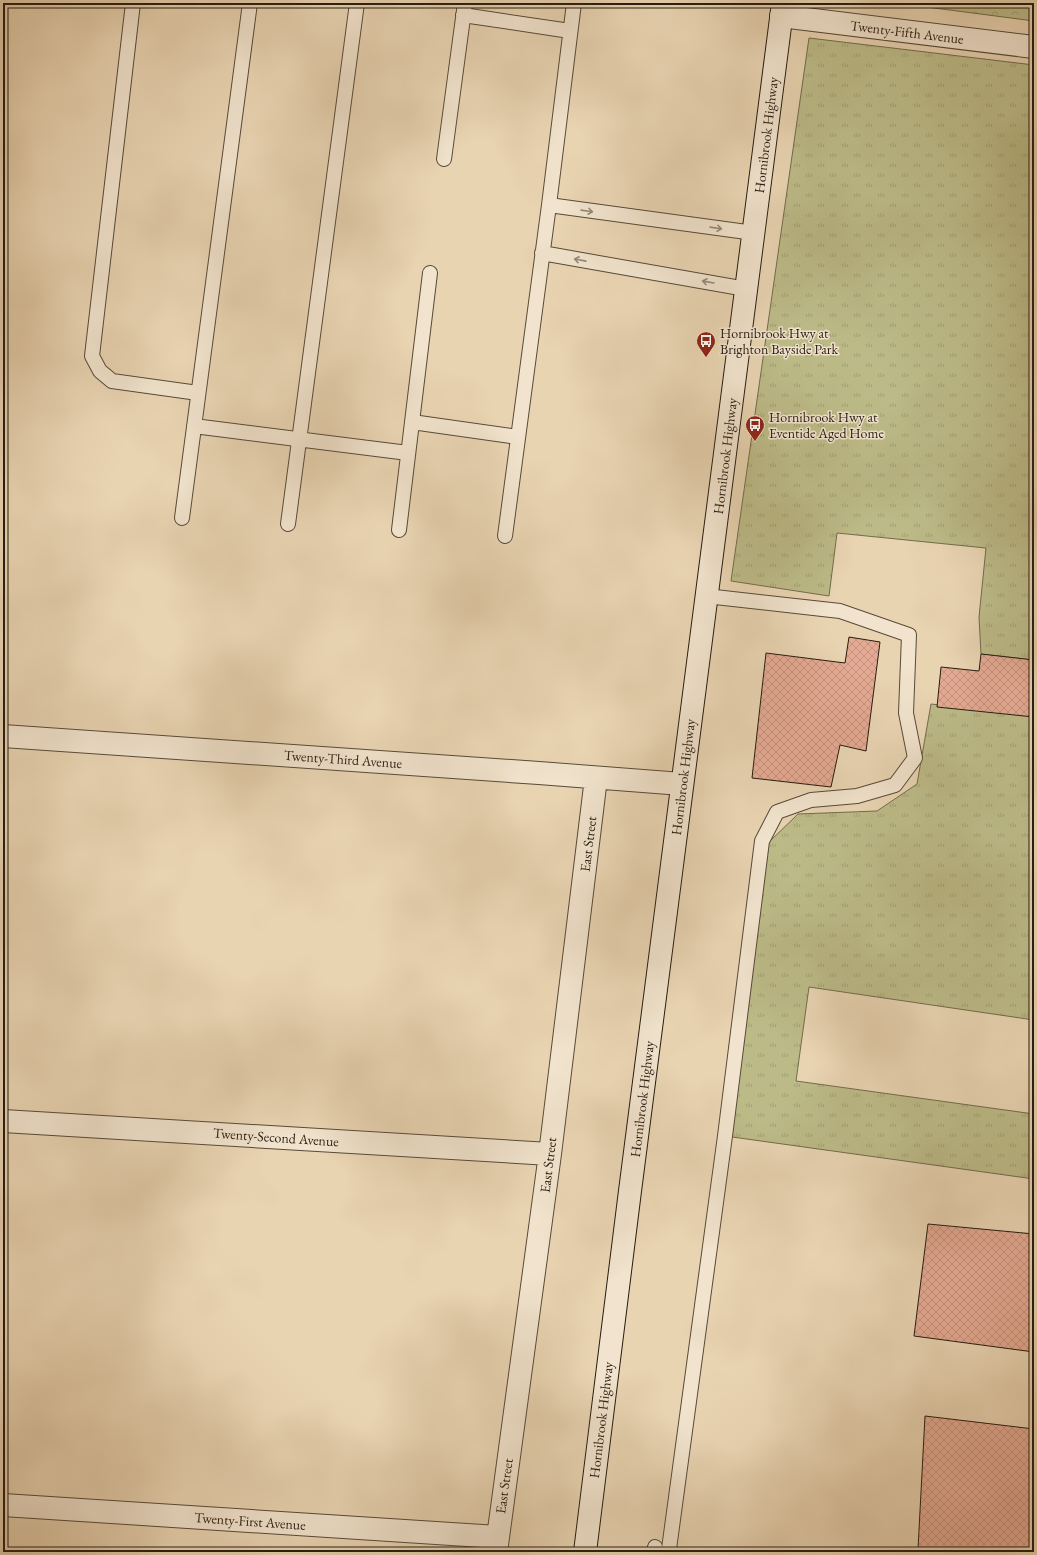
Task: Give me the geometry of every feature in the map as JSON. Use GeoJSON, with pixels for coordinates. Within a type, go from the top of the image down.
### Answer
{"type":"FeatureCollection","features":[{"type":"Feature","properties":{"kind":"street","name":"Twenty-Fifth Avenue"},"geometry":{"type":"LineString","coordinates":[[782,10],[1034,47]]}},
{"type":"Feature","properties":{"kind":"street","name":"Hornibrook Highway"},"geometry":{"type":"LineString","coordinates":[[585,1552],[782,10]]}},
{"type":"Feature","properties":{"kind":"street","name":"Twenty-Third Avenue"},"geometry":{"type":"LineString","coordinates":[[3,736],[682,784]]}},
{"type":"Feature","properties":{"kind":"street","name":"East Street"},"geometry":{"type":"LineString","coordinates":[[496,1544],[550,1154],[596,778]]}},
{"type":"Feature","properties":{"kind":"street","name":"Twenty-Second Avenue"},"geometry":{"type":"LineString","coordinates":[[3,1121],[550,1154]]}},
{"type":"Feature","properties":{"kind":"street","name":"Twenty-First Avenue"},"geometry":{"type":"LineString","coordinates":[[3,1505],[496,1544]]}},
{"type":"Feature","properties":{"kind":"lane"},"geometry":{"type":"LineString","coordinates":[[133,3],[92,356],[100,371],[112,381],[198,393]]}},
{"type":"Feature","properties":{"kind":"lane"},"geometry":{"type":"LineString","coordinates":[[182,518],[250,3]]}},
{"type":"Feature","properties":{"kind":"lane"},"geometry":{"type":"LineString","coordinates":[[288,524],[357,3]]}},
{"type":"Feature","properties":{"kind":"lane"},"geometry":{"type":"LineString","coordinates":[[505,536],[574,3]]}},
{"type":"Feature","properties":{"kind":"lane"},"geometry":{"type":"LineString","coordinates":[[444,159],[464,9],[570,31]]}},
{"type":"Feature","properties":{"kind":"lane"},"geometry":{"type":"LineString","coordinates":[[548,205],[754,233]]}},
{"type":"Feature","properties":{"kind":"lane"},"geometry":{"type":"LineString","coordinates":[[542,253],[746,289]]}},
{"type":"Feature","properties":{"kind":"lane"},"geometry":{"type":"LineString","coordinates":[[399,530],[430,273]]}},
{"type":"Feature","properties":{"kind":"lane"},"geometry":{"type":"LineString","coordinates":[[412,422],[518,437]]}},
{"type":"Feature","properties":{"kind":"lane"},"geometry":{"type":"LineString","coordinates":[[194,426],[408,453]]}},
{"type":"Feature","properties":{"kind":"lane"},"geometry":{"type":"LineString","coordinates":[[669,1549],[725,1136],[762,841],[777,812],[811,800],[857,796],[895,785],[915,758],[906,713],[909,635],[840,611],[706,596]]}},
{"type":"Feature","properties":{"kind":"green space"},"geometry":{"type":"Polygon","coordinates":[[[896,3],[1034,3],[1034,21],[896,3]]]}},
{"type":"Feature","properties":{"kind":"green space"},"geometry":{"type":"Polygon","coordinates":[[[809,38],[1034,65],[1034,660],[981,654],[979,617],[986,548],[837,533],[829,596],[731,581],[809,38]]]}},
{"type":"Feature","properties":{"kind":"green space"},"geometry":{"type":"Polygon","coordinates":[[[931,704],[1034,716],[1034,1020],[809,987],[796,1081],[1034,1114],[1034,1179],[725,1136],[768,843],[798,814],[877,811],[917,784],[931,704]]]}},
{"type":"Feature","properties":{"kind":"building"},"geometry":{"type":"Polygon","coordinates":[[[849,637],[880,642],[866,751],[840,745],[831,787],[752,778],[766,653],[845,663],[849,637]]]}},
{"type":"Feature","properties":{"kind":"building"},"geometry":{"type":"Polygon","coordinates":[[[981,654],[1034,660],[1034,717],[937,707],[941,667],[979,671],[981,654]]]}},
{"type":"Feature","properties":{"kind":"building"},"geometry":{"type":"Polygon","coordinates":[[[928,1224],[1034,1234],[1034,1352],[914,1336],[928,1224]]]}},
{"type":"Feature","properties":{"kind":"building"},"geometry":{"type":"Polygon","coordinates":[[[925,1416],[1034,1429],[1034,1552],[943,1552],[918,1549],[925,1416]]]}},
{"type":"Feature","properties":{"kind":"place","name":"Hornibrook Hwy at Brighton Bayside Park"},"geometry":{"type":"Point","coordinates":[706,358]}},
{"type":"Feature","properties":{"kind":"place","name":"Hornibrook Hwy at Eventide Aged Home"},"geometry":{"type":"Point","coordinates":[755,442]}}]}
